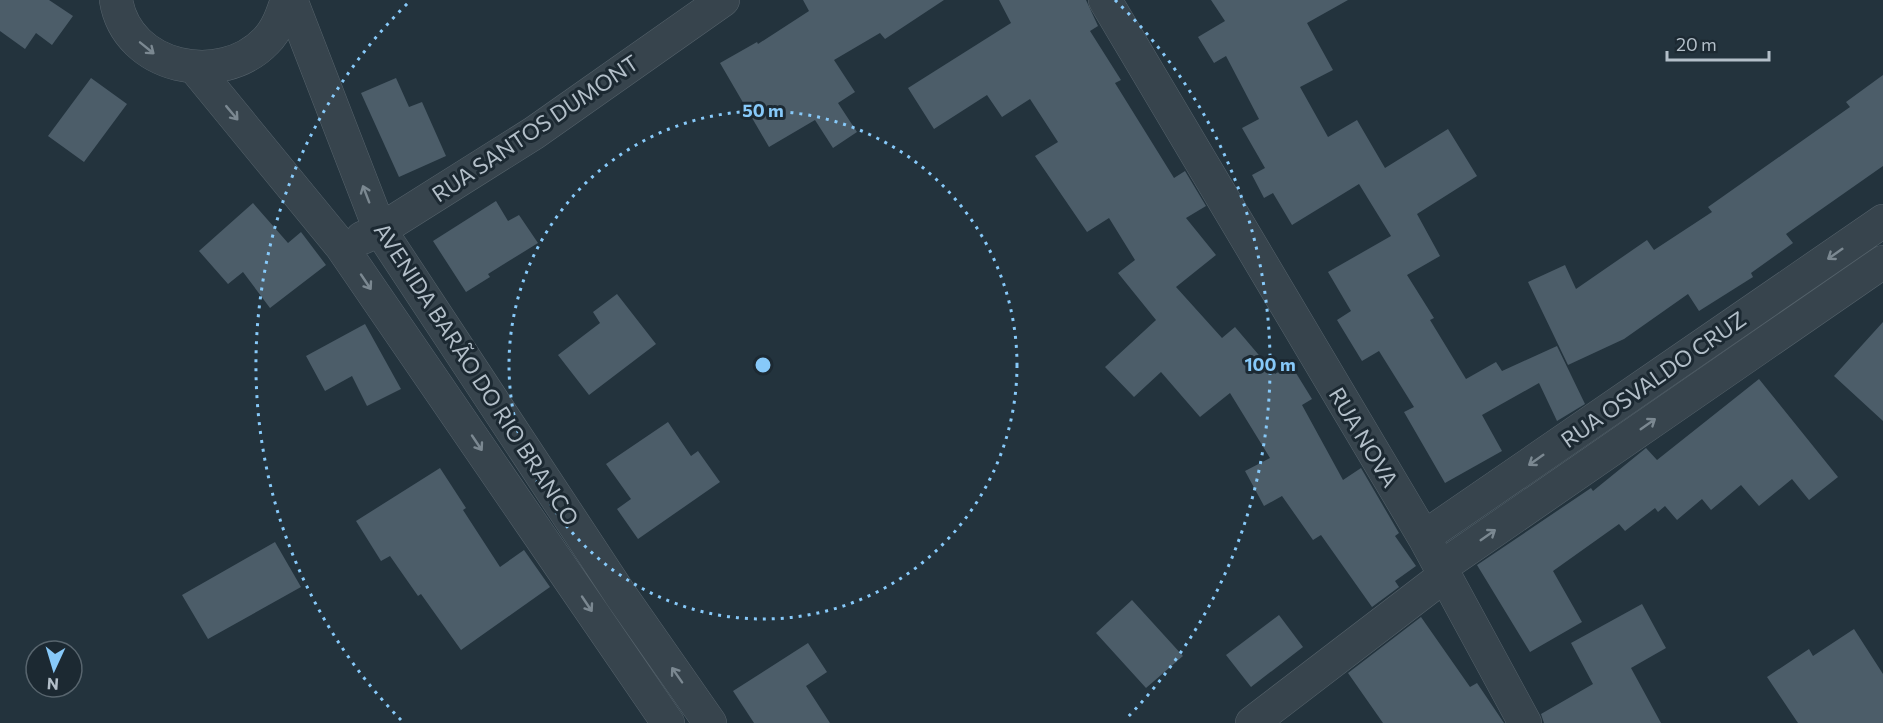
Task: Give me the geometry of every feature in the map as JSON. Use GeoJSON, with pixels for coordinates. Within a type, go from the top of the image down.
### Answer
{"type":"FeatureCollection","features":[{"type":"Feature","properties":{"kind":"street"},"geometry":{"type":"LineString","coordinates":[[113,3],[129,32],[147,50],[170,63],[195,68],[221,67],[245,57],[266,41],[281,19],[289,0]]}},
{"type":"Feature","properties":{"kind":"street","name":"AVENIDA BARÃO DO RIO BRANCO"},"geometry":{"type":"LineString","coordinates":[[289,0],[380,230],[620,594],[710,723]]}},
{"type":"Feature","properties":{"kind":"street","name":"RUA SANTOS DUMONT"},"geometry":{"type":"LineString","coordinates":[[342,246],[380,230],[534,133],[723,0]]}},
{"type":"Feature","properties":{"kind":"street","name":"RUA NOVA"},"geometry":{"type":"LineString","coordinates":[[1105,0],[1424,537],[1525,723]]}},
{"type":"Feature","properties":{"kind":"street","name":"AVENIDA BARÃO DO RIO BRANCO"},"geometry":{"type":"LineString","coordinates":[[195,68],[342,246],[668,723]]}},
{"type":"Feature","properties":{"kind":"street","name":"RUA OSVALDO CRUZ"},"geometry":{"type":"LineString","coordinates":[[1424,537],[1883,221]]}},
{"type":"Feature","properties":{"kind":"street","name":"RUA OSVALDO CRUZ"},"geometry":{"type":"LineString","coordinates":[[1252,723],[1442,572],[1883,262]]}},
{"type":"Feature","properties":{"kind":"building"},"geometry":{"type":"Polygon","coordinates":[[[0,0],[49,0],[73,16],[52,45],[36,33],[25,49],[0,31],[0,0]]]}},
{"type":"Feature","properties":{"kind":"building"},"geometry":{"type":"Polygon","coordinates":[[[803,0],[944,0],[885,39],[880,33],[834,60],[855,92],[838,103],[857,132],[833,148],[815,120],[769,147],[720,63],[757,42],[758,44],[809,11],[803,0]]]}},
{"type":"Feature","properties":{"kind":"building"},"geometry":{"type":"Polygon","coordinates":[[[999,0],[1086,0],[1098,26],[1090,31],[1121,80],[1115,83],[1174,178],[1185,171],[1206,206],[1186,218],[1216,255],[1176,287],[1222,338],[1235,327],[1275,374],[1291,365],[1312,399],[1302,405],[1343,480],[1361,468],[1399,533],[1395,536],[1416,566],[1395,581],[1399,587],[1372,607],[1321,535],[1313,540],[1282,496],[1264,506],[1245,471],[1270,458],[1230,393],[1200,417],[1161,372],[1134,397],[1105,367],[1156,320],[1118,273],[1135,260],[1109,218],[1087,232],[1035,156],[1058,142],[1030,99],[1002,117],[987,95],[934,129],[908,88],[1011,23],[999,0]]]}},
{"type":"Feature","properties":{"kind":"building"},"geometry":{"type":"Polygon","coordinates":[[[1211,0],[1348,0],[1307,23],[1333,70],[1300,87],[1328,137],[1357,120],[1385,168],[1448,129],[1477,176],[1417,214],[1440,256],[1407,275],[1434,318],[1430,320],[1466,379],[1496,362],[1502,371],[1557,346],[1585,404],[1557,421],[1539,383],[1482,415],[1502,451],[1445,483],[1404,412],[1414,407],[1379,351],[1362,361],[1337,320],[1351,311],[1328,272],[1391,236],[1359,184],[1292,225],[1273,193],[1264,198],[1252,175],[1265,168],[1242,128],[1259,119],[1226,56],[1214,63],[1198,37],[1225,21],[1211,0]]]}},
{"type":"Feature","properties":{"kind":"building"},"geometry":{"type":"Polygon","coordinates":[[[1883,75],[1883,166],[1786,234],[1793,243],[1751,273],[1753,277],[1699,311],[1688,294],[1624,339],[1568,365],[1528,282],[1565,265],[1576,289],[1647,240],[1654,250],[1712,212],[1708,207],[1850,107],[1846,102],[1883,75]]]}},
{"type":"Feature","properties":{"kind":"building"},"geometry":{"type":"Polygon","coordinates":[[[91,78],[127,104],[84,162],[48,136],[91,78]]]}},
{"type":"Feature","properties":{"kind":"building"},"geometry":{"type":"Polygon","coordinates":[[[396,78],[409,107],[422,102],[446,156],[399,177],[361,93],[396,78]]]}},
{"type":"Feature","properties":{"kind":"building"},"geometry":{"type":"Polygon","coordinates":[[[496,201],[508,221],[519,215],[538,243],[488,274],[490,277],[466,292],[433,241],[496,201]]]}},
{"type":"Feature","properties":{"kind":"building"},"geometry":{"type":"Polygon","coordinates":[[[253,203],[288,243],[301,232],[326,265],[270,308],[243,272],[228,284],[199,251],[253,203]]]}},
{"type":"Feature","properties":{"kind":"building"},"geometry":{"type":"Polygon","coordinates":[[[617,294],[656,344],[589,395],[558,355],[600,323],[593,312],[617,294]]]}},
{"type":"Feature","properties":{"kind":"building"},"geometry":{"type":"Polygon","coordinates":[[[1883,322],[1883,421],[1834,376],[1883,322]]]}},
{"type":"Feature","properties":{"kind":"building"},"geometry":{"type":"Polygon","coordinates":[[[365,324],[401,389],[367,406],[352,376],[325,391],[306,356],[365,324]]]}},
{"type":"Feature","properties":{"kind":"building"},"geometry":{"type":"Polygon","coordinates":[[[1759,379],[1838,477],[1809,500],[1792,479],[1759,506],[1741,485],[1711,510],[1702,499],[1677,520],[1665,506],[1658,512],[1655,508],[1625,531],[1619,524],[1553,571],[1582,622],[1530,652],[1477,565],[1591,488],[1593,491],[1646,448],[1657,460],[1759,379]]]}},
{"type":"Feature","properties":{"kind":"building"},"geometry":{"type":"Polygon","coordinates":[[[668,422],[691,456],[698,451],[720,482],[638,539],[617,509],[631,499],[606,464],[668,422]]]}},
{"type":"Feature","properties":{"kind":"building"},"geometry":{"type":"Polygon","coordinates":[[[440,468],[466,508],[463,510],[500,567],[524,550],[550,587],[461,650],[421,594],[418,596],[390,556],[381,561],[356,521],[440,468]]]}},
{"type":"Feature","properties":{"kind":"building"},"geometry":{"type":"Polygon","coordinates":[[[275,542],[301,587],[208,639],[182,595],[275,542]]]}},
{"type":"Feature","properties":{"kind":"building"},"geometry":{"type":"Polygon","coordinates":[[[1132,600],[1183,656],[1146,688],[1096,633],[1132,600]]]}},
{"type":"Feature","properties":{"kind":"building"},"geometry":{"type":"Polygon","coordinates":[[[1642,604],[1666,648],[1631,668],[1661,723],[1544,723],[1541,714],[1593,684],[1571,643],[1642,604]]]}},
{"type":"Feature","properties":{"kind":"building"},"geometry":{"type":"Polygon","coordinates":[[[1279,615],[1303,647],[1251,687],[1226,655],[1279,615]]]}},
{"type":"Feature","properties":{"kind":"building"},"geometry":{"type":"Polygon","coordinates":[[[1421,617],[1470,687],[1477,683],[1504,723],[1383,723],[1348,673],[1421,617]]]}},
{"type":"Feature","properties":{"kind":"building"},"geometry":{"type":"Polygon","coordinates":[[[1854,629],[1883,674],[1883,723],[1798,723],[1767,677],[1809,649],[1813,656],[1854,629]]]}},
{"type":"Feature","properties":{"kind":"building"},"geometry":{"type":"Polygon","coordinates":[[[808,643],[827,672],[806,686],[830,723],[754,723],[733,691],[808,643]]]}}]}
